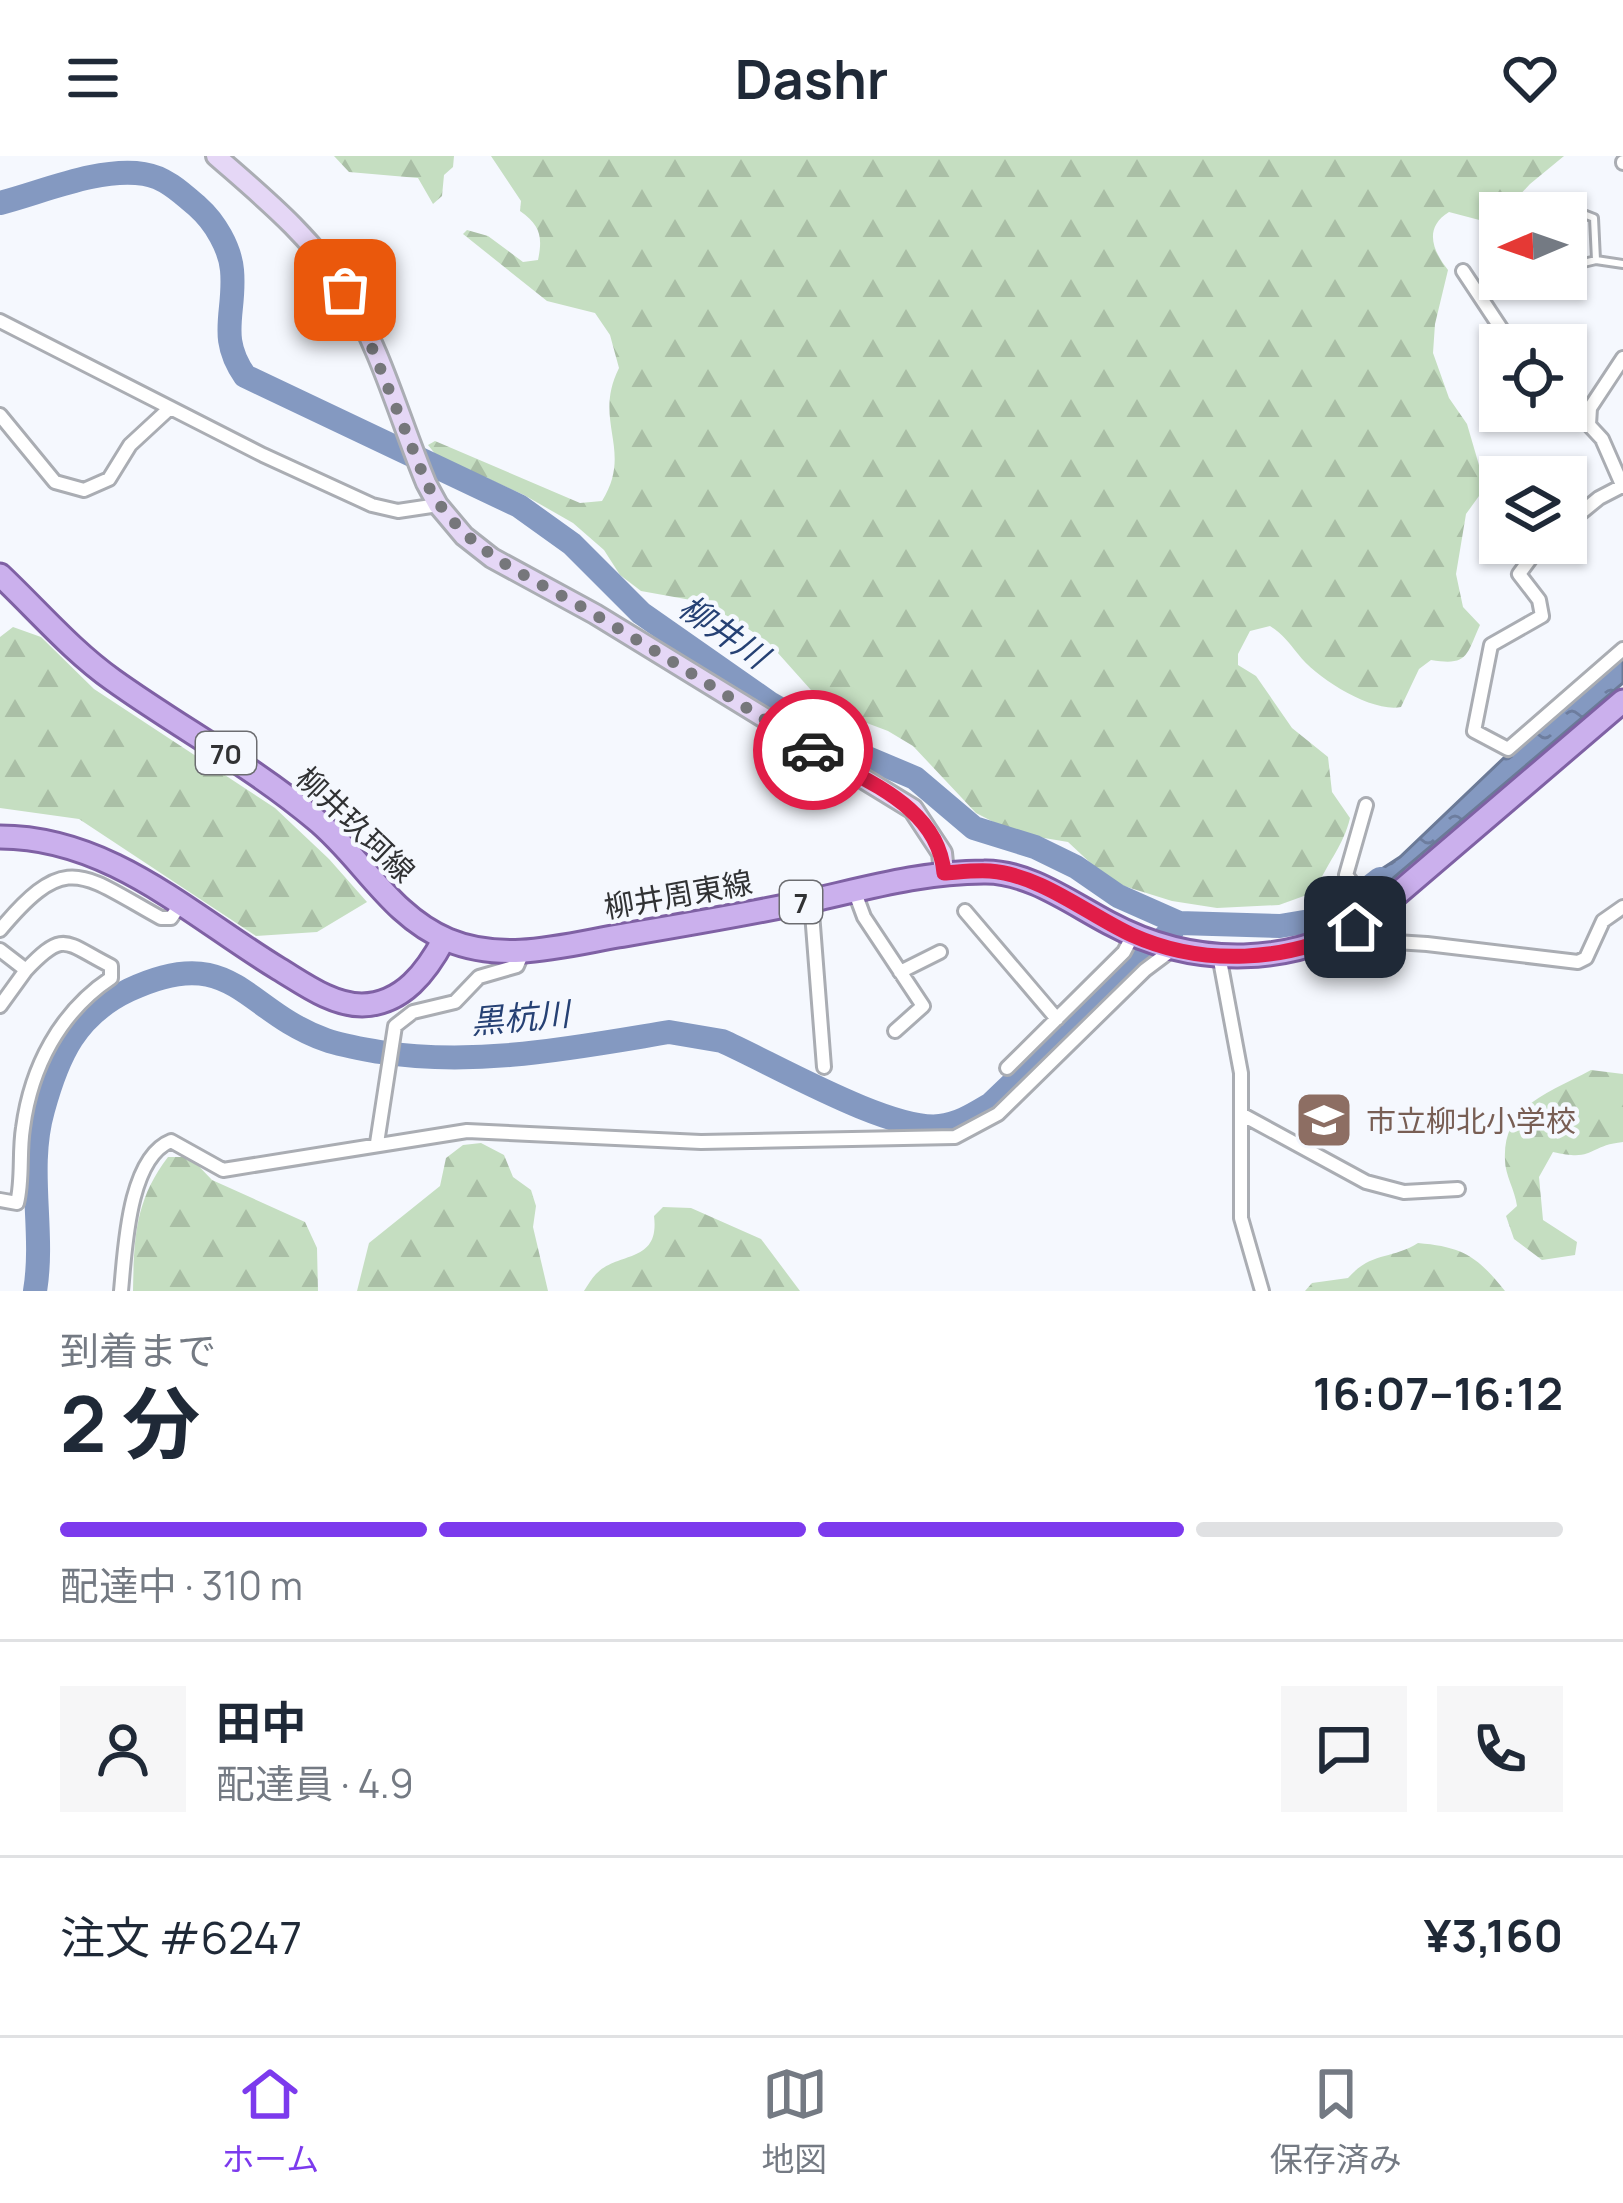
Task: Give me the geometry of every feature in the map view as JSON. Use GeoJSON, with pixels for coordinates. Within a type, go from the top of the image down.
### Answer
{"type":"FeatureCollection","features":[{"type":"Feature","properties":{"kind":"main road"},"geometry":{"type":"LineString","coordinates":[[216,156],[298,230],[345,290],[426,482],[464,536],[492,559],[595,614],[913,809],[942,853],[944,873]]}},
{"type":"Feature","properties":{"kind":"main road","name":"柳井玖珂線"},"geometry":{"type":"LineString","coordinates":[[0,575],[111,679],[268,781],[321,823],[402,910],[444,939]]}},
{"type":"Feature","properties":{"kind":"main road","name":"柳井周東線"},"geometry":{"type":"LineString","coordinates":[[444,939],[484,951],[523,952],[944,873],[992,871],[1019,878],[1139,938],[1172,949],[1219,955],[1295,952],[1355,927],[1619,714]]}},
{"type":"Feature","properties":{"kind":"main road"},"geometry":{"type":"LineString","coordinates":[[0,836],[38,837],[105,858],[311,989],[339,1001],[382,1002],[416,982],[444,939]]}},
{"type":"Feature","properties":{"kind":"street"},"geometry":{"type":"LineString","coordinates":[[1463,271],[1498,324]]}},
{"type":"Feature","properties":{"kind":"street"},"geometry":{"type":"LineString","coordinates":[[0,321],[372,506],[398,511],[438,505]]}},
{"type":"Feature","properties":{"kind":"street"},"geometry":{"type":"LineString","coordinates":[[1587,508],[1622,486],[1602,439],[1589,425],[1590,408],[1623,358]]}},
{"type":"Feature","properties":{"kind":"street"},"geometry":{"type":"LineString","coordinates":[[0,415],[55,482],[84,490],[109,479],[130,445],[170,408]]}},
{"type":"Feature","properties":{"kind":"street"},"geometry":{"type":"LineString","coordinates":[[1526,564],[1519,574],[1539,600],[1542,616],[1492,645],[1474,731],[1508,749],[1623,649]]}},
{"type":"Feature","properties":{"kind":"street"},"geometry":{"type":"LineString","coordinates":[[1366,805],[1346,875],[1372,910]]}},
{"type":"Feature","properties":{"kind":"street"},"geometry":{"type":"LineString","coordinates":[[0,930],[44,883],[62,877],[105,884],[161,918],[171,918],[180,905]]}},
{"type":"Feature","properties":{"kind":"street"},"geometry":{"type":"LineString","coordinates":[[854,890],[864,917],[923,1006],[895,1031]]}},
{"type":"Feature","properties":{"kind":"street"},"geometry":{"type":"LineString","coordinates":[[811,900],[824,1066]]}},
{"type":"Feature","properties":{"kind":"street"},"geometry":{"type":"LineString","coordinates":[[1355,927],[1364,940],[1384,944],[1426,944],[1578,962],[1586,958],[1603,921],[1623,907]]}},
{"type":"Feature","properties":{"kind":"street"},"geometry":{"type":"LineString","coordinates":[[965,911],[1057,1019]]}},
{"type":"Feature","properties":{"kind":"street"},"geometry":{"type":"LineString","coordinates":[[1006,1069],[1139,938]]}},
{"type":"Feature","properties":{"kind":"street"},"geometry":{"type":"LineString","coordinates":[[0,1006],[51,944],[63,942],[111,966],[111,978],[73,1008],[49,1045],[23,1125],[17,1203],[0,1200]]}},
{"type":"Feature","properties":{"kind":"street"},"geometry":{"type":"LineString","coordinates":[[122,1291],[134,1194],[158,1146],[179,1143],[223,1170],[467,1131],[701,1142],[955,1137],[998,1114],[1172,949]]}},
{"type":"Feature","properties":{"kind":"street"},"geometry":{"type":"LineString","coordinates":[[0,950],[26,970]]}},
{"type":"Feature","properties":{"kind":"street"},"geometry":{"type":"LineString","coordinates":[[377,1143],[392,1041],[401,1019],[455,1002],[479,977],[517,966],[523,952]]}},
{"type":"Feature","properties":{"kind":"street"},"geometry":{"type":"LineString","coordinates":[[900,972],[940,952]]}},
{"type":"Feature","properties":{"kind":"street"},"geometry":{"type":"LineString","coordinates":[[1219,955],[1241,1072],[1241,1218],[1262,1291]]}},
{"type":"Feature","properties":{"kind":"street"},"geometry":{"type":"LineString","coordinates":[[1241,1114],[1366,1182],[1404,1192],[1458,1189]]}},
{"type":"Feature","properties":{"kind":"lane"},"geometry":{"type":"LineString","coordinates":[[1587,215],[1594,218],[1596,260]]}},
{"type":"Feature","properties":{"kind":"lane"},"geometry":{"type":"LineString","coordinates":[[1587,262],[1623,264]]}},
{"type":"Feature","properties":{"kind":"green space"},"geometry":{"type":"Polygon","coordinates":[[[334,156],[454,156],[453,167],[444,175],[442,196],[433,204],[418,178],[349,172],[334,156]]]}},
{"type":"Feature","properties":{"kind":"green space"},"geometry":{"type":"Polygon","coordinates":[[[491,156],[1564,156],[1522,192],[1479,192],[1479,220],[1449,212],[1433,232],[1435,248],[1448,270],[1433,353],[1449,398],[1467,424],[1479,465],[1479,496],[1466,514],[1456,574],[1463,607],[1480,625],[1468,651],[1459,660],[1431,660],[1419,669],[1401,707],[1375,705],[1331,683],[1270,626],[1250,631],[1238,654],[1238,665],[1256,676],[1292,728],[1328,757],[1332,792],[1350,818],[1315,892],[1279,905],[1217,908],[1172,901],[1111,882],[1068,842],[1015,833],[976,813],[913,746],[888,731],[827,708],[769,643],[738,622],[702,602],[641,591],[573,523],[436,455],[428,445],[435,441],[580,503],[602,501],[611,483],[614,451],[609,404],[619,368],[610,335],[595,313],[547,301],[463,234],[467,230],[488,236],[523,262],[538,260],[538,232],[520,211],[521,201],[491,156]]]}},
{"type":"Feature","properties":{"kind":"green space"},"geometry":{"type":"Polygon","coordinates":[[[13,627],[41,637],[94,689],[275,808],[367,902],[317,932],[256,936],[79,819],[0,808],[0,637],[13,627]]]}},
{"type":"Feature","properties":{"kind":"green space"},"geometry":{"type":"Polygon","coordinates":[[[1591,1070],[1623,1074],[1623,1142],[1584,1154],[1553,1152],[1539,1177],[1543,1220],[1577,1242],[1575,1255],[1542,1260],[1514,1239],[1506,1216],[1517,1206],[1505,1166],[1506,1141],[1520,1113],[1591,1070]]]}},
{"type":"Feature","properties":{"kind":"green space"},"geometry":{"type":"Polygon","coordinates":[[[481,1143],[504,1155],[513,1177],[531,1190],[536,1206],[533,1227],[548,1291],[357,1291],[369,1243],[440,1186],[446,1158],[463,1145],[481,1143]]]}},
{"type":"Feature","properties":{"kind":"green space"},"geometry":{"type":"Polygon","coordinates":[[[168,1157],[190,1157],[212,1180],[305,1222],[317,1248],[318,1291],[133,1291],[138,1220],[168,1157]]]}},
{"type":"Feature","properties":{"kind":"green space"},"geometry":{"type":"Polygon","coordinates":[[[663,1207],[691,1208],[761,1239],[800,1291],[584,1291],[605,1267],[651,1242],[654,1216],[663,1207]]]}},
{"type":"Feature","properties":{"kind":"green space"},"geometry":{"type":"Polygon","coordinates":[[[1418,1243],[1468,1255],[1505,1291],[1305,1291],[1312,1283],[1348,1278],[1365,1264],[1418,1243]]]}},
{"type":"Feature","properties":{"kind":"water"},"geometry":{"type":"Polygon","coordinates":[[[1623,656],[1623,683],[1371,897],[1360,883],[1400,857],[1509,753],[1623,656]]]}},
{"type":"Feature","properties":{"kind":"waterway","name":"柳井川"},"geometry":{"type":"LineString","coordinates":[[0,203],[109,174],[144,174],[173,186],[210,220],[228,253],[233,285],[230,336],[245,376],[519,506],[572,544],[641,613],[771,704],[858,754],[915,778],[974,828],[1035,847],[1076,867],[1118,896],[1179,923],[1280,926],[1316,920],[1344,907],[1380,879]]}},
{"type":"Feature","properties":{"kind":"waterway","name":"黒杭川"},"geometry":{"type":"LineString","coordinates":[[35,1291],[38,1132],[55,1072],[72,1039],[95,1012],[129,990],[164,977],[192,973],[215,977],[298,1028],[333,1042],[380,1052],[488,1056],[669,1032],[722,1041],[862,1108],[918,1125],[940,1126],[991,1104],[1173,929]]}},
{"type":"Feature","properties":{"kind":"way so far"},"geometry":{"type":"LineString","coordinates":[[345,290],[426,482],[464,536],[492,559],[595,614],[813,750]]}},
{"type":"Feature","properties":{"kind":"place","name":"市立柳北小学校"},"geometry":{"type":"Point","coordinates":[1324,1120]}},
{"type":"Feature","properties":{"kind":"route"},"geometry":{"type":"LineString","coordinates":[[813,750],[913,809],[942,853],[944,873],[992,871],[1019,878],[1145,940],[1193,953],[1259,956],[1295,952],[1355,927]]}}]}
